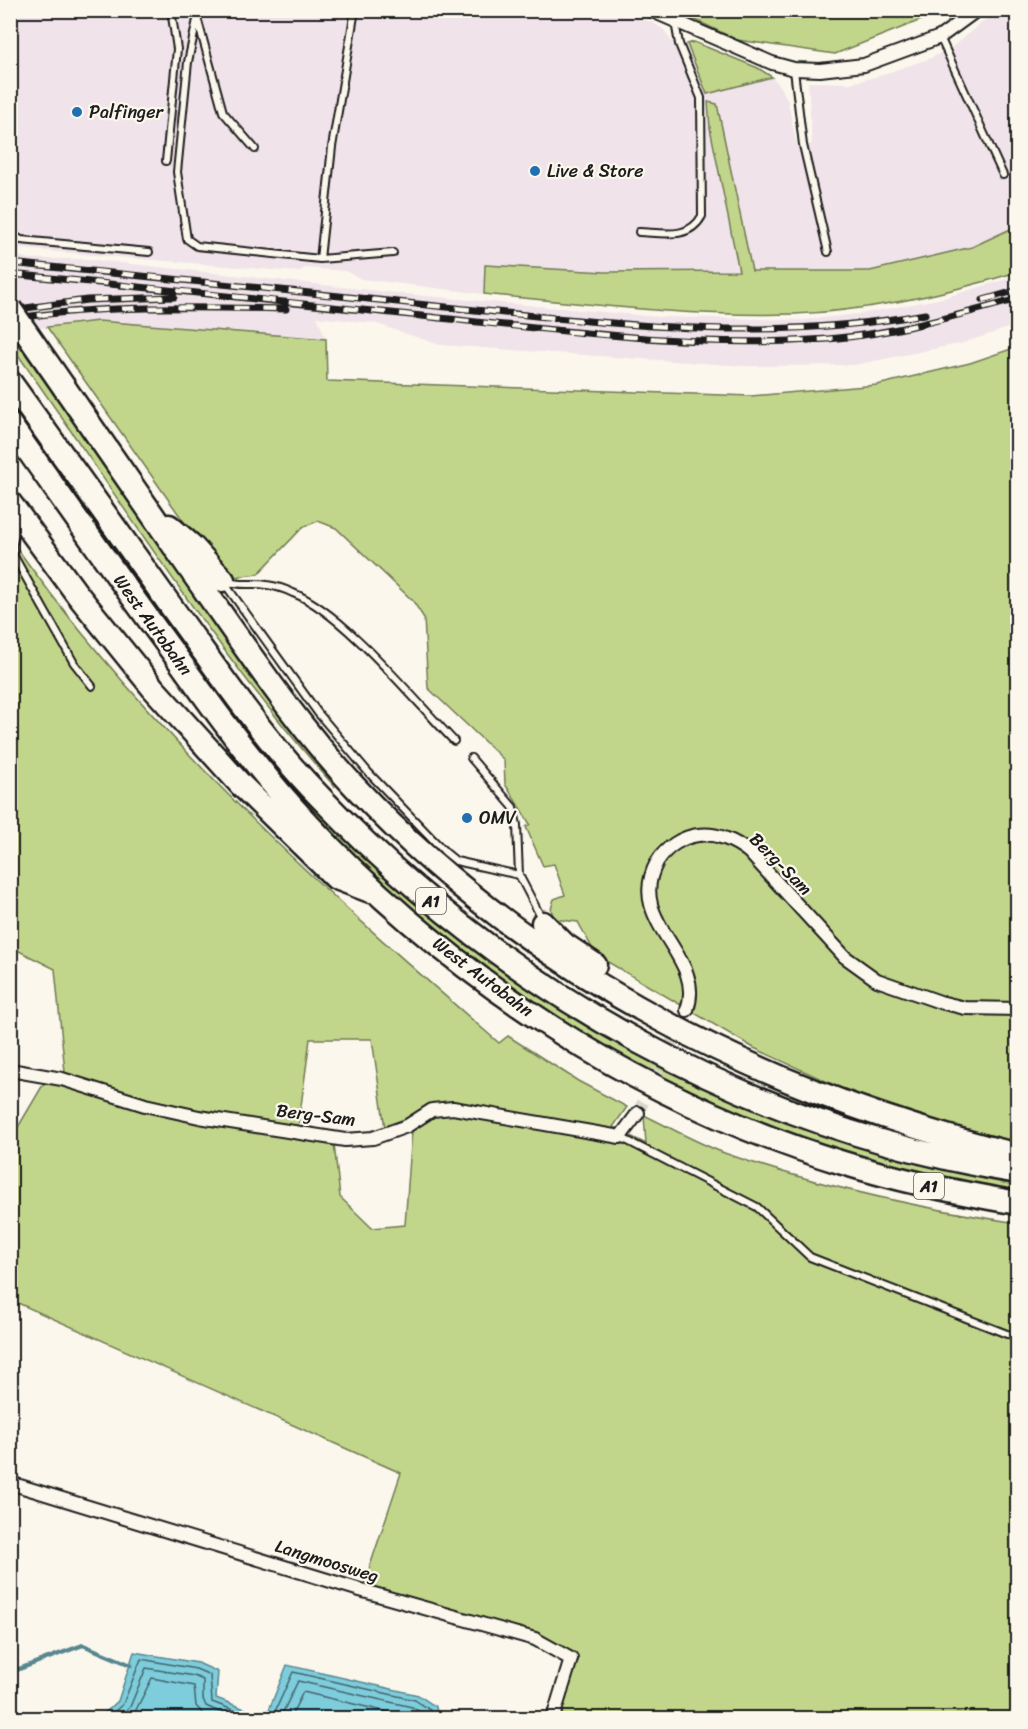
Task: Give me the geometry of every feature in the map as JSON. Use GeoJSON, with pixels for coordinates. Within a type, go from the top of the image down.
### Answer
{"type":"FeatureCollection","features":[{"type":"Feature","properties":{"kind":"highway"},"geometry":{"type":"LineString","coordinates":[[10,309],[287,707],[353,786],[398,831],[478,901],[543,950],[621,1000],[691,1037],[769,1071],[878,1113],[961,1141],[1017,1155]]}},
{"type":"Feature","properties":{"kind":"highway","name":"West Autobahn"},"geometry":{"type":"LineString","coordinates":[[15,388],[238,699],[320,797],[421,893],[514,966],[608,1027],[713,1081],[821,1125],[954,1162],[1017,1172]]}},
{"type":"Feature","properties":{"kind":"highway","name":"West Autobahn"},"geometry":{"type":"LineString","coordinates":[[10,425],[249,756],[307,824],[380,895],[463,966],[539,1019],[624,1069],[721,1118],[841,1163],[942,1190],[1017,1203]]}},
{"type":"Feature","properties":{"kind":"highway"},"geometry":{"type":"LineString","coordinates":[[148,507],[192,546],[223,580]]}},
{"type":"Feature","properties":{"kind":"highway"},"geometry":{"type":"LineString","coordinates":[[15,510],[77,594],[153,688],[241,785],[336,878],[380,895]]}},
{"type":"Feature","properties":{"kind":"highway"},"geometry":{"type":"LineString","coordinates":[[543,922],[565,945],[629,988],[660,1020]]}},
{"type":"Feature","properties":{"kind":"street"},"geometry":{"type":"LineString","coordinates":[[650,10],[772,63],[794,69],[820,70],[864,65],[940,37],[976,10]]}},
{"type":"Feature","properties":{"kind":"street","name":"Berg-Sam"},"geometry":{"type":"LineString","coordinates":[[687,1010],[690,989],[687,975],[653,913],[648,897],[649,879],[660,856],[680,840],[711,834],[739,845],[748,852],[844,957],[877,980],[940,1002],[965,1008],[1017,1009]]}},
{"type":"Feature","properties":{"kind":"street","name":"Berg-Sam"},"geometry":{"type":"LineString","coordinates":[[10,1070],[62,1079],[144,1105],[199,1117],[345,1140],[373,1138],[407,1126],[432,1110],[453,1108],[621,1137]]}},
{"type":"Feature","properties":{"kind":"street"},"geometry":{"type":"LineString","coordinates":[[621,1137],[638,1113]]}},
{"type":"Feature","properties":{"kind":"street","name":"Langmoosweg"},"geometry":{"type":"LineString","coordinates":[[10,1483],[360,1590],[536,1639],[572,1659],[553,1719]]}},
{"type":"Feature","properties":{"kind":"lane"},"geometry":{"type":"LineString","coordinates":[[166,161],[177,49],[171,10]]}},
{"type":"Feature","properties":{"kind":"lane"},"geometry":{"type":"LineString","coordinates":[[199,10],[188,62],[177,172],[187,239],[197,246],[320,259],[393,253]]}},
{"type":"Feature","properties":{"kind":"lane"},"geometry":{"type":"LineString","coordinates":[[320,259],[332,147],[355,10]]}},
{"type":"Feature","properties":{"kind":"lane"},"geometry":{"type":"LineString","coordinates":[[198,21],[223,112],[255,149]]}},
{"type":"Feature","properties":{"kind":"lane"},"geometry":{"type":"LineString","coordinates":[[639,232],[687,233],[697,226],[702,216],[701,98],[679,44],[674,22]]}},
{"type":"Feature","properties":{"kind":"lane"},"geometry":{"type":"LineString","coordinates":[[940,37],[1003,175]]}},
{"type":"Feature","properties":{"kind":"lane"},"geometry":{"type":"LineString","coordinates":[[794,69],[803,146],[828,252]]}},
{"type":"Feature","properties":{"kind":"lane"},"geometry":{"type":"LineString","coordinates":[[10,233],[21,240],[149,252]]}},
{"type":"Feature","properties":{"kind":"lane"},"geometry":{"type":"LineString","coordinates":[[15,510],[11,551],[74,663],[92,686]]}},
{"type":"Feature","properties":{"kind":"lane"},"geometry":{"type":"LineString","coordinates":[[223,580],[242,586],[266,584],[294,593],[322,608],[454,741]]}},
{"type":"Feature","properties":{"kind":"lane"},"geometry":{"type":"LineString","coordinates":[[223,580],[318,713],[368,772],[445,852],[456,861],[519,875]]}},
{"type":"Feature","properties":{"kind":"lane"},"geometry":{"type":"LineString","coordinates":[[471,758],[513,807],[517,825],[519,875],[543,922]]}},
{"type":"Feature","properties":{"kind":"lane"},"geometry":{"type":"LineString","coordinates":[[621,1137],[757,1208],[810,1257],[1007,1334],[1017,1335]]}},
{"type":"Feature","properties":{"kind":"shaded area"},"geometry":{"type":"Polygon","coordinates":[[[10,11],[618,11],[652,22],[664,30],[671,41],[687,44],[707,93],[772,77],[781,87],[788,102],[797,147],[812,144],[808,82],[851,83],[931,58],[952,47],[996,11],[1017,11],[1017,226],[972,247],[870,271],[752,271],[717,105],[708,102],[710,128],[739,271],[585,271],[486,265],[484,294],[362,279],[345,271],[305,268],[299,272],[11,248],[10,11]]]}},
{"type":"Feature","properties":{"kind":"shaded area"},"geometry":{"type":"Polygon","coordinates":[[[11,254],[30,259],[85,259],[425,296],[658,317],[804,320],[866,313],[943,298],[1017,276],[1017,325],[963,343],[854,365],[745,366],[440,345],[374,323],[317,317],[326,339],[98,321],[11,332],[11,254]]]}},
{"type":"Feature","properties":{"kind":"green space"},"geometry":{"type":"Polygon","coordinates":[[[677,11],[944,11],[835,54],[737,40],[677,11]]]}},
{"type":"Feature","properties":{"kind":"green space"},"geometry":{"type":"Polygon","coordinates":[[[694,42],[758,68],[772,77],[707,94],[687,44],[694,42]]]}},
{"type":"Feature","properties":{"kind":"green space"},"geometry":{"type":"Polygon","coordinates":[[[708,102],[717,104],[752,271],[870,271],[972,247],[1017,226],[1017,272],[907,300],[851,309],[794,314],[678,312],[484,294],[485,265],[605,272],[739,271],[710,128],[708,102]]]}},
{"type":"Feature","properties":{"kind":"green space"},"geometry":{"type":"Polygon","coordinates":[[[98,321],[326,339],[327,381],[751,396],[877,385],[970,363],[1017,347],[1017,1145],[994,1140],[843,1089],[754,1048],[596,955],[578,922],[554,919],[551,909],[554,899],[565,895],[554,864],[543,866],[526,827],[530,824],[505,784],[504,760],[428,688],[424,618],[413,601],[336,528],[318,521],[303,527],[258,574],[234,577],[201,546],[47,327],[98,321]]]}},
{"type":"Feature","properties":{"kind":"green space"},"geometry":{"type":"Polygon","coordinates":[[[10,332],[253,679],[335,787],[248,681],[167,570],[11,345],[10,332]]]}},
{"type":"Feature","properties":{"kind":"green space"},"geometry":{"type":"Polygon","coordinates":[[[11,540],[64,611],[120,678],[239,806],[366,926],[499,1043],[508,1036],[578,1081],[627,1107],[613,1127],[646,1144],[644,1115],[717,1150],[799,1177],[944,1211],[1017,1223],[1017,1718],[559,1718],[561,1701],[576,1655],[536,1635],[363,1587],[401,1473],[11,1300],[11,1139],[44,1083],[65,1072],[55,969],[11,947],[11,540]],[[310,1039],[298,1128],[334,1144],[340,1197],[372,1228],[405,1225],[412,1131],[385,1128],[372,1039],[310,1039]]]}},
{"type":"Feature","properties":{"kind":"green space"},"geometry":{"type":"Polygon","coordinates":[[[124,562],[251,737],[298,790],[364,856],[434,917],[507,973],[583,1024],[663,1069],[747,1107],[834,1139],[924,1164],[1017,1185],[1017,1193],[958,1183],[900,1169],[784,1131],[673,1082],[619,1055],[552,1016],[421,917],[316,817],[225,707],[121,563],[124,562]]]}},
{"type":"Feature","properties":{"kind":"water"},"geometry":{"type":"Polygon","coordinates":[[[134,1652],[198,1663],[218,1672],[216,1698],[266,1717],[287,1665],[418,1695],[436,1707],[438,1718],[99,1718],[118,1701],[134,1652]]]}},
{"type":"Feature","properties":{"kind":"waterway"},"geometry":{"type":"LineString","coordinates":[[10,1675],[19,1669],[83,1645],[131,1665]]}},
{"type":"Feature","properties":{"kind":"tunnel"},"geometry":{"type":"LineString","coordinates":[[638,1113],[687,1010]]}},
{"type":"Feature","properties":{"kind":"railway"},"geometry":{"type":"LineString","coordinates":[[10,263],[632,325],[690,328],[807,328],[866,323],[925,314]]}},
{"type":"Feature","properties":{"kind":"railway"},"geometry":{"type":"LineString","coordinates":[[10,274],[619,336],[724,341],[852,337],[924,324],[1018,299]]}},
{"type":"Feature","properties":{"kind":"railway"},"geometry":{"type":"LineString","coordinates":[[983,300],[1018,290]]}},
{"type":"Feature","properties":{"kind":"railway"},"geometry":{"type":"LineString","coordinates":[[10,310],[87,300],[174,297]]}},
{"type":"Feature","properties":{"kind":"railway"},"geometry":{"type":"LineString","coordinates":[[10,319],[113,309],[286,309]]}},
{"type":"Feature","properties":{"kind":"place","name":"Palfinger"},"geometry":{"type":"Point","coordinates":[77,112]}},
{"type":"Feature","properties":{"kind":"place","name":"Live & Store"},"geometry":{"type":"Point","coordinates":[535,171]}},
{"type":"Feature","properties":{"kind":"place","name":"OMV"},"geometry":{"type":"Point","coordinates":[467,818]}}]}
